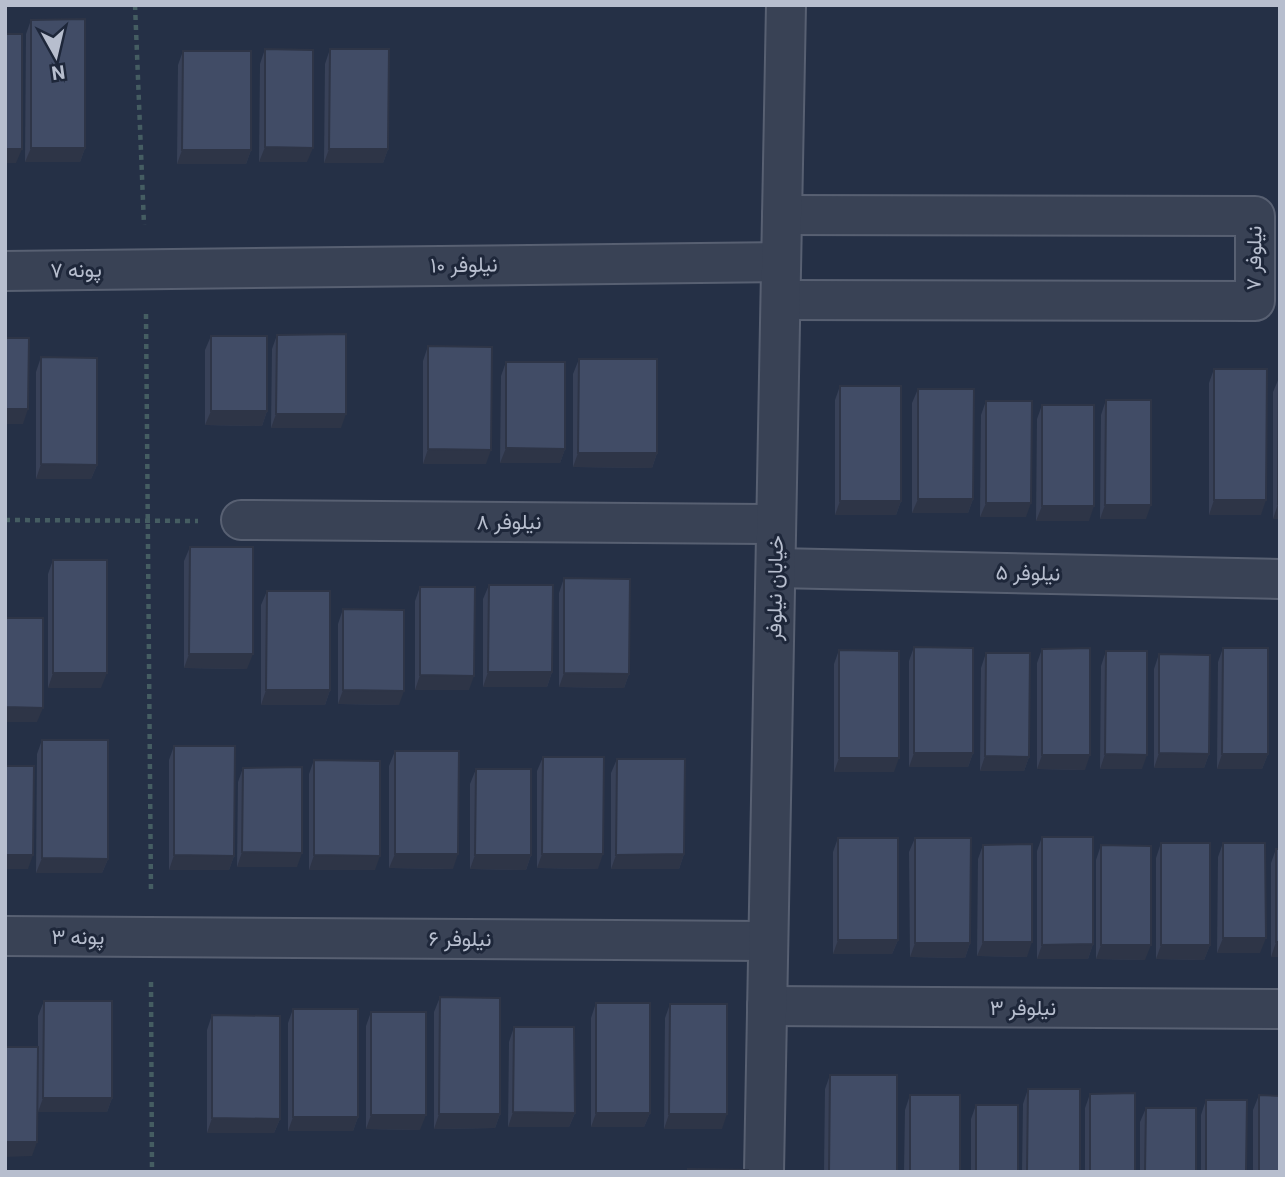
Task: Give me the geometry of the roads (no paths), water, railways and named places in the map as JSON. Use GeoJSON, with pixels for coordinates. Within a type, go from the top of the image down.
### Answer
{"type":"FeatureCollection","features":[{"type":"Feature","properties":{"kind":"street","name":"خیابان نیلوفر"},"geometry":{"type":"LineString","coordinates":[[764,1172],[786,5]]}},
{"type":"Feature","properties":{"kind":"street","name":"نیلوفر ۷"},"geometry":{"type":"LineString","coordinates":[[781,300],[1255,301],[1255,216],[782,215]]}},
{"type":"Feature","properties":{"kind":"street","name":"نیلوفر ۱۰"},"geometry":{"type":"LineString","coordinates":[[146,269],[781,262]]}},
{"type":"Feature","properties":{"kind":"street","name":"پونه ۷"},"geometry":{"type":"LineString","coordinates":[[5,271],[146,269]]}},
{"type":"Feature","properties":{"kind":"street","name":"نیلوفر ۸"},"geometry":{"type":"LineString","coordinates":[[241,520],[776,524]]}},
{"type":"Feature","properties":{"kind":"street","name":"نیلوفر ۵"},"geometry":{"type":"LineString","coordinates":[[776,568],[1280,579]]}},
{"type":"Feature","properties":{"kind":"street","name":"پونه ۳"},"geometry":{"type":"LineString","coordinates":[[5,936],[151,937]]}},
{"type":"Feature","properties":{"kind":"street","name":"نیلوفر ۶"},"geometry":{"type":"LineString","coordinates":[[151,937],[768,941]]}},
{"type":"Feature","properties":{"kind":"street","name":"نیلوفر ۳"},"geometry":{"type":"LineString","coordinates":[[767,1006],[1280,1009]]}}]}
